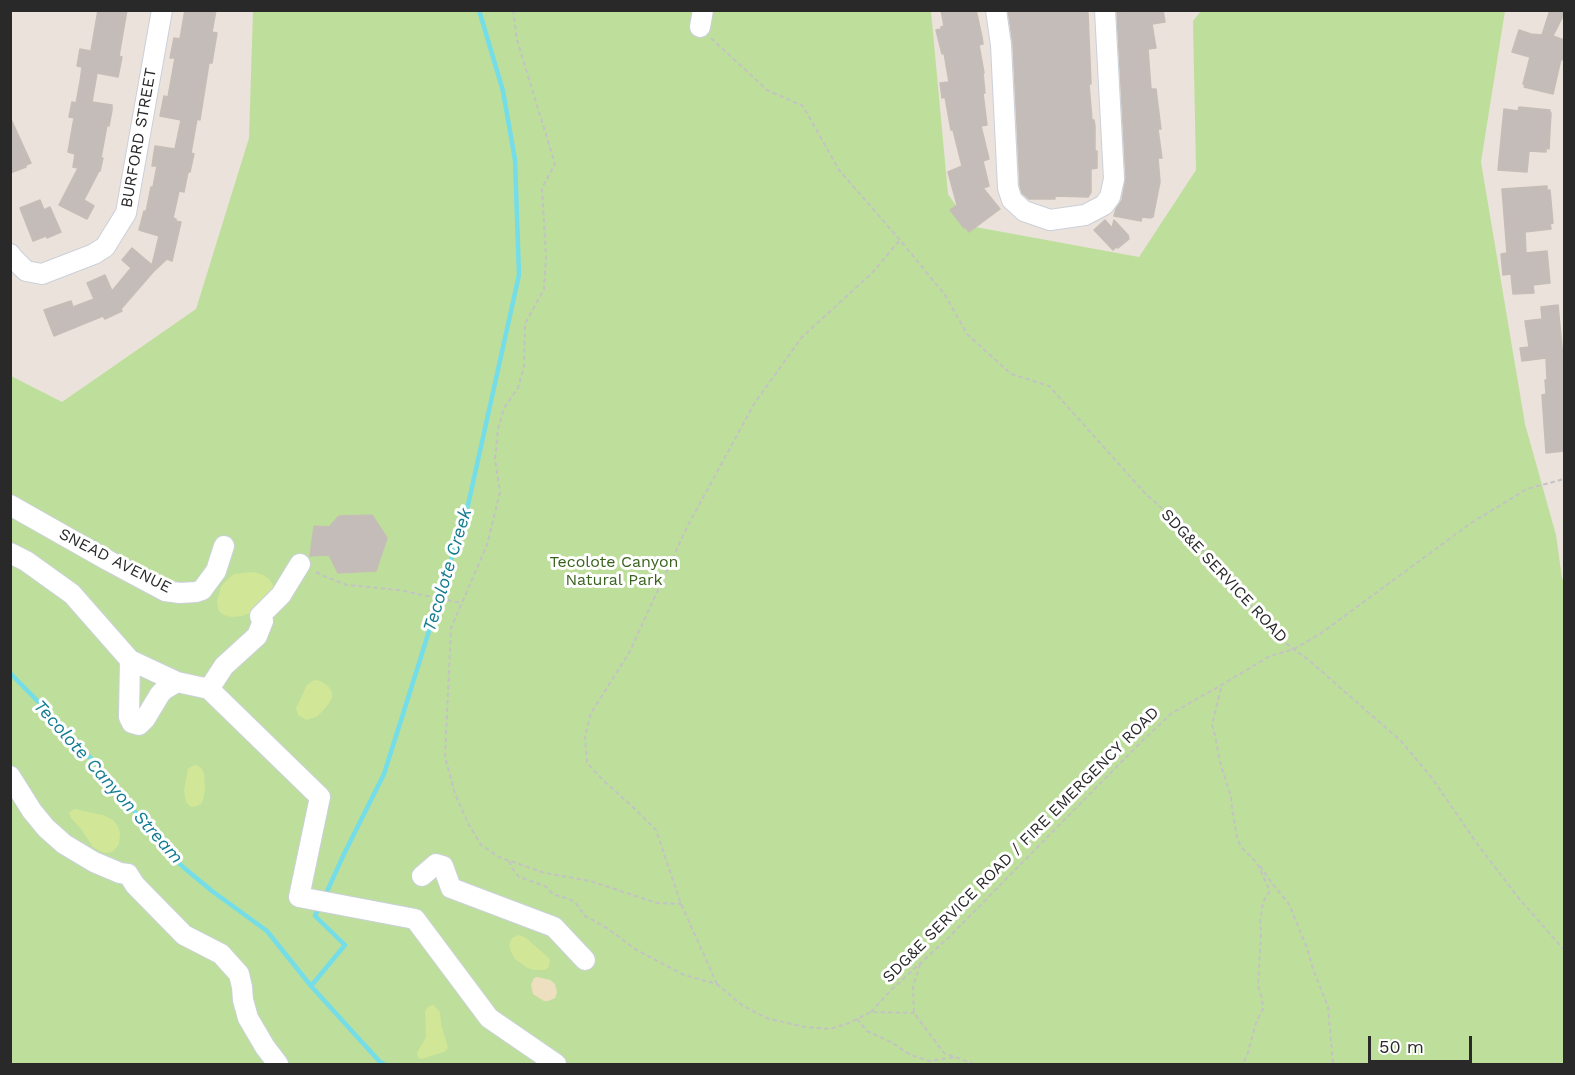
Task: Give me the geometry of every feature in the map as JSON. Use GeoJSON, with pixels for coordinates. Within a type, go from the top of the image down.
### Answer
{"type":"FeatureCollection","features":[{"type":"Feature","properties":{"kind":"street","name":"BURFORD STREET"},"geometry":{"type":"LineString","coordinates":[[10,254],[26,271],[42,274],[94,254],[105,247],[126,213],[162,10]]}},
{"type":"Feature","properties":{"kind":"street"},"geometry":{"type":"LineString","coordinates":[[996,10],[1001,45],[1008,188],[1012,200],[1024,211],[1050,220],[1085,215],[1104,205],[1110,196],[1114,178],[1105,10]]}},
{"type":"Feature","properties":{"kind":"street","name":"SNEAD AVENUE"},"geometry":{"type":"LineString","coordinates":[[10,505],[165,591],[180,593],[202,590],[216,571],[224,546]]}},
{"type":"Feature","properties":{"kind":"street"},"geometry":{"type":"LineString","coordinates":[[10,553],[26,561],[72,594],[130,660],[177,682],[209,689],[320,797],[299,897],[415,919],[489,1018],[556,1065]]}},
{"type":"Feature","properties":{"kind":"street"},"geometry":{"type":"LineString","coordinates":[[209,689],[224,666],[257,636],[263,621],[260,616],[281,595],[300,564]]}},
{"type":"Feature","properties":{"kind":"street"},"geometry":{"type":"LineString","coordinates":[[130,660],[129,717],[130,721],[135,724],[139,725],[160,694],[177,682]]}},
{"type":"Feature","properties":{"kind":"street"},"geometry":{"type":"LineString","coordinates":[[10,776],[32,811],[64,844],[94,862],[128,874],[135,885],[184,935],[221,954],[239,974],[248,1018],[278,1065]]}},
{"type":"Feature","properties":{"kind":"street"},"geometry":{"type":"LineString","coordinates":[[422,876],[436,864],[442,866],[451,888],[554,927],[585,960]]}},
{"type":"Feature","properties":{"kind":"path"},"geometry":{"type":"LineString","coordinates":[[513,10],[517,40],[555,164],[542,188],[546,256],[544,289],[525,324],[524,366],[518,388],[504,408],[498,429],[495,459],[500,492],[487,545],[451,628],[445,757],[455,794],[469,825],[481,845],[499,857],[545,873],[590,881],[657,903],[681,904]]}},
{"type":"Feature","properties":{"kind":"path","name":"SDG&E SERVICE ROAD"},"geometry":{"type":"LineString","coordinates":[[702,19],[738,64],[767,90],[803,106],[839,170],[945,295],[967,334],[1011,374],[1048,386],[1137,484],[1182,527],[1280,639],[1311,662],[1401,741],[1432,778],[1478,845],[1517,896],[1564,950]]}},
{"type":"Feature","properties":{"kind":"path"},"geometry":{"type":"LineString","coordinates":[[717,984],[681,904],[656,830],[587,763],[585,736],[591,713],[629,653],[687,527],[754,404],[802,337],[872,273],[900,240]]}},
{"type":"Feature","properties":{"kind":"path","name":"SDG&E SERVICE ROAD / FIRE EMERGENCY ROAD"},"geometry":{"type":"LineString","coordinates":[[871,1012],[892,988],[949,937],[1172,713],[1270,656],[1294,649],[1320,634],[1471,523],[1527,489],[1564,478]]}},
{"type":"Feature","properties":{"kind":"path"},"geometry":{"type":"LineString","coordinates":[[300,564],[347,585],[399,590],[462,603]]}},
{"type":"Feature","properties":{"kind":"path"},"geometry":{"type":"LineString","coordinates":[[1222,686],[1212,725],[1231,797],[1237,837],[1241,847],[1264,870],[1270,882],[1289,904],[1328,1007],[1333,1065]]}},
{"type":"Feature","properties":{"kind":"path"},"geometry":{"type":"LineString","coordinates":[[509,861],[519,877],[545,886],[554,894],[574,902],[585,916],[607,928],[635,949],[684,975],[717,984],[743,1006],[769,1019],[805,1027],[830,1029],[871,1012],[914,1013]]}},
{"type":"Feature","properties":{"kind":"path"},"geometry":{"type":"LineString","coordinates":[[1243,1065],[1256,1023],[1263,1009],[1263,998],[1258,986],[1260,923],[1263,902],[1270,891],[1257,863]]}},
{"type":"Feature","properties":{"kind":"path"},"geometry":{"type":"LineString","coordinates":[[920,963],[913,987],[914,1013],[944,1053],[974,1065]]}},
{"type":"Feature","properties":{"kind":"path"},"geometry":{"type":"LineString","coordinates":[[857,1019],[867,1031],[893,1042],[911,1055],[929,1061],[955,1057]]}},
{"type":"Feature","properties":{"kind":"green space","name":"Tecolote Canyon Natural Park"},"geometry":{"type":"Polygon","coordinates":[[[253,11],[931,11],[948,194],[970,226],[1139,257],[1196,170],[1193,21],[1201,11],[1505,11],[1481,162],[1525,424],[1556,535],[1564,581],[1564,1064],[11,1064],[11,376],[62,402],[196,309],[249,138],[253,11]]]}},
{"type":"Feature","properties":{"kind":"green space"},"geometry":{"type":"Polygon","coordinates":[[[254,572],[269,579],[274,593],[255,611],[242,616],[232,617],[220,612],[217,601],[224,583],[234,574],[254,572]]]}},
{"type":"Feature","properties":{"kind":"green space"},"geometry":{"type":"Polygon","coordinates":[[[314,680],[328,686],[332,692],[332,698],[318,716],[307,720],[298,715],[296,708],[307,685],[314,680]]]}},
{"type":"Feature","properties":{"kind":"green space"},"geometry":{"type":"Polygon","coordinates":[[[197,765],[204,773],[205,791],[202,803],[191,807],[186,802],[184,790],[188,769],[197,765]]]}},
{"type":"Feature","properties":{"kind":"green space"},"geometry":{"type":"Polygon","coordinates":[[[74,809],[103,815],[113,820],[120,833],[119,844],[112,852],[106,853],[93,847],[71,818],[69,813],[74,809]]]}},
{"type":"Feature","properties":{"kind":"green space"},"geometry":{"type":"Polygon","coordinates":[[[519,935],[526,938],[549,958],[548,968],[533,970],[515,959],[509,945],[512,938],[519,935]]]}},
{"type":"Feature","properties":{"kind":"green space"},"geometry":{"type":"Polygon","coordinates":[[[434,1005],[440,1012],[448,1048],[444,1052],[421,1059],[417,1053],[426,1037],[425,1011],[429,1006],[434,1005]]]}},
{"type":"Feature","properties":{"kind":"sand"},"geometry":{"type":"Polygon","coordinates":[[[537,977],[550,980],[555,984],[557,992],[555,998],[544,1001],[533,994],[531,985],[537,977]]]}},
{"type":"Feature","properties":{"kind":"building"},"geometry":{"type":"Polygon","coordinates":[[[98,10],[127,10],[119,56],[122,57],[118,77],[97,73],[92,102],[112,105],[112,110],[109,126],[107,125],[100,171],[84,200],[94,206],[87,219],[59,205],[78,168],[73,167],[75,154],[68,152],[74,118],[69,117],[72,102],[76,103],[80,82],[82,67],[77,66],[80,49],[91,51],[98,10]]]}},
{"type":"Feature","properties":{"kind":"building"},"geometry":{"type":"Polygon","coordinates":[[[185,10],[216,10],[212,32],[217,33],[212,63],[209,63],[200,120],[197,119],[190,172],[188,172],[184,192],[179,191],[173,218],[181,222],[172,261],[167,259],[154,271],[121,309],[122,311],[105,319],[103,316],[54,336],[44,310],[71,301],[73,307],[94,299],[87,283],[105,275],[112,291],[131,268],[122,260],[132,248],[152,265],[159,236],[139,230],[144,211],[146,212],[157,166],[152,166],[155,146],[175,149],[181,120],[160,116],[164,96],[168,97],[175,58],[170,58],[174,38],[180,39],[185,10]]]}},
{"type":"Feature","properties":{"kind":"building"},"geometry":{"type":"Polygon","coordinates":[[[941,10],[976,10],[983,44],[979,45],[984,73],[985,93],[983,93],[987,125],[981,126],[989,159],[983,161],[989,186],[983,188],[1000,209],[969,232],[950,210],[957,205],[948,172],[962,166],[953,130],[951,130],[945,97],[942,98],[940,83],[949,82],[944,53],[942,54],[936,30],[944,26],[941,10]]]}},
{"type":"Feature","properties":{"kind":"building"},"geometry":{"type":"Polygon","coordinates":[[[1008,10],[1087,10],[1091,84],[1089,84],[1092,120],[1095,126],[1095,151],[1097,151],[1097,168],[1091,169],[1091,192],[1088,197],[1055,196],[1055,199],[1029,199],[1022,193],[1013,44],[1008,10]]]}},
{"type":"Feature","properties":{"kind":"building"},"geometry":{"type":"Polygon","coordinates":[[[1163,10],[1165,22],[1152,24],[1156,48],[1148,49],[1151,89],[1156,89],[1161,129],[1158,129],[1162,158],[1158,158],[1160,182],[1153,217],[1142,217],[1141,221],[1114,216],[1122,200],[1126,178],[1117,13],[1163,10]]]}},
{"type":"Feature","properties":{"kind":"building"},"geometry":{"type":"Polygon","coordinates":[[[1550,10],[1564,10],[1553,36],[1564,40],[1564,60],[1561,59],[1553,94],[1524,87],[1530,57],[1512,52],[1519,30],[1542,35],[1550,10]]]}},
{"type":"Feature","properties":{"kind":"building"},"geometry":{"type":"Polygon","coordinates":[[[1519,107],[1550,110],[1549,149],[1546,148],[1546,152],[1529,151],[1527,172],[1498,170],[1504,109],[1518,111],[1519,107]]]}},
{"type":"Feature","properties":{"kind":"building"},"geometry":{"type":"Polygon","coordinates":[[[10,117],[31,163],[10,173],[10,117]]]}},
{"type":"Feature","properties":{"kind":"building"},"geometry":{"type":"Polygon","coordinates":[[[1547,186],[1547,190],[1550,190],[1553,223],[1550,224],[1551,229],[1525,232],[1526,253],[1547,251],[1550,283],[1533,285],[1534,293],[1513,294],[1511,274],[1503,275],[1501,254],[1507,253],[1502,189],[1547,186]]]}},
{"type":"Feature","properties":{"kind":"building"},"geometry":{"type":"Polygon","coordinates":[[[40,200],[44,210],[50,207],[61,232],[33,241],[20,208],[40,200]]]}},
{"type":"Feature","properties":{"kind":"building"},"geometry":{"type":"Polygon","coordinates":[[[1105,220],[1112,228],[1114,220],[1128,235],[1129,239],[1113,250],[1094,230],[1105,220]]]}},
{"type":"Feature","properties":{"kind":"building"},"geometry":{"type":"Polygon","coordinates":[[[1558,305],[1564,368],[1564,451],[1546,453],[1542,395],[1546,394],[1546,358],[1522,361],[1520,348],[1529,347],[1525,321],[1542,319],[1541,307],[1558,305]]]}},
{"type":"Feature","properties":{"kind":"building"},"geometry":{"type":"Polygon","coordinates":[[[372,515],[387,538],[376,571],[338,573],[329,555],[310,556],[314,526],[329,527],[339,516],[372,515]]]}},
{"type":"Feature","properties":{"kind":"waterway","name":"Tecolote Creek"},"geometry":{"type":"LineString","coordinates":[[324,898],[384,774],[420,660],[468,505],[519,275],[515,160],[503,91],[479,10]]}},
{"type":"Feature","properties":{"kind":"waterway","name":"Tecolote Canyon Stream"},"geometry":{"type":"LineString","coordinates":[[10,673],[63,727],[110,780],[153,835],[183,867],[267,931],[311,986]]}},
{"type":"Feature","properties":{"kind":"waterway","name":"Tecolote Creek"},"geometry":{"type":"LineString","coordinates":[[320,905],[315,916],[345,945],[311,986],[384,1064]]}}]}
